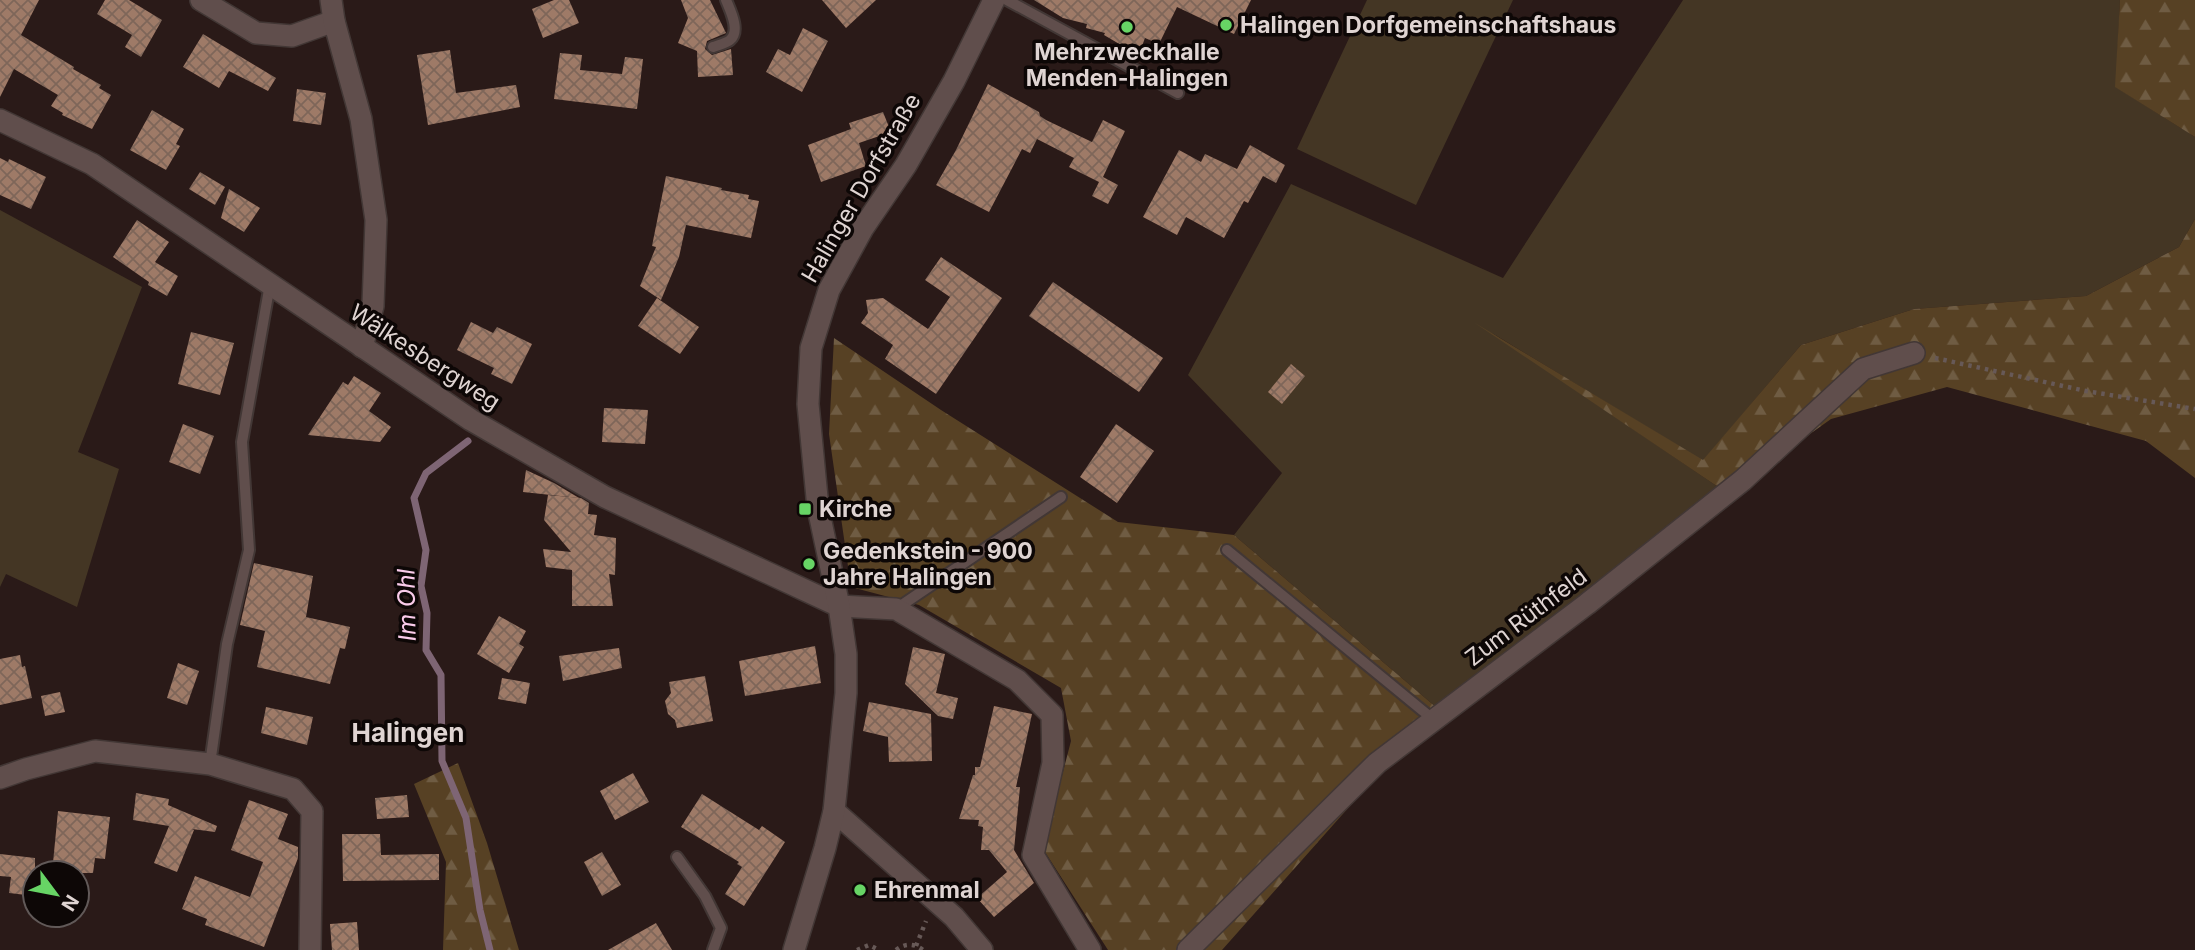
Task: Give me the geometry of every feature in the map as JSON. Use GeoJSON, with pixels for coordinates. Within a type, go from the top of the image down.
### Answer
{"type":"FeatureCollection","features":[{"type":"Feature","properties":{"kind":"street"},"geometry":{"type":"LineString","coordinates":[[201,0],[256,33],[292,36],[334,22]]}},
{"type":"Feature","properties":{"kind":"street"},"geometry":{"type":"LineString","coordinates":[[331,0],[334,22],[361,119],[376,220],[373,306],[362,347]]}},
{"type":"Feature","properties":{"kind":"street","name":"Halinger Dorfstraße"},"geometry":{"type":"LineString","coordinates":[[794,950],[834,811],[846,693],[846,654],[839,606],[818,508],[808,404],[811,348],[829,290],[863,228],[913,153],[954,81],[994,0]]}},
{"type":"Feature","properties":{"kind":"street","name":"Wälkesbergweg"},"geometry":{"type":"LineString","coordinates":[[0,120],[92,163],[471,421],[606,497],[839,606]]}},
{"type":"Feature","properties":{"kind":"street","name":"Zum Rüthfeld"},"geometry":{"type":"LineString","coordinates":[[1188,950],[1377,763],[1587,604],[1743,480],[1863,369],[1914,353]]}},
{"type":"Feature","properties":{"kind":"street"},"geometry":{"type":"LineString","coordinates":[[839,606],[896,609],[1017,680],[1052,715],[1053,763],[1033,855],[1090,950]]}},
{"type":"Feature","properties":{"kind":"street"},"geometry":{"type":"LineString","coordinates":[[0,778],[95,751],[211,764],[293,789],[312,811],[310,950]]}},
{"type":"Feature","properties":{"kind":"street"},"geometry":{"type":"LineString","coordinates":[[834,811],[954,917],[982,950]]}},
{"type":"Feature","properties":{"kind":"lane"},"geometry":{"type":"LineString","coordinates":[[713,47],[730,40],[733,35],[733,22],[726,0]]}},
{"type":"Feature","properties":{"kind":"lane"},"geometry":{"type":"LineString","coordinates":[[1007,0],[1178,93]]}},
{"type":"Feature","properties":{"kind":"lane"},"geometry":{"type":"LineString","coordinates":[[211,764],[227,644],[248,550],[242,442],[270,284]]}},
{"type":"Feature","properties":{"kind":"lane"},"geometry":{"type":"LineString","coordinates":[[896,609],[1061,497]]}},
{"type":"Feature","properties":{"kind":"lane"},"geometry":{"type":"LineString","coordinates":[[1227,550],[1434,720]]}},
{"type":"Feature","properties":{"kind":"lane"},"geometry":{"type":"LineString","coordinates":[[677,857],[705,896],[721,928],[713,950]]}},
{"type":"Feature","properties":{"kind":"path"},"geometry":{"type":"LineString","coordinates":[[1914,353],[2086,391],[2195,409]]}},
{"type":"Feature","properties":{"kind":"path"},"geometry":{"type":"LineString","coordinates":[[896,950],[908,944],[923,950]]}},
{"type":"Feature","properties":{"kind":"path"},"geometry":{"type":"LineString","coordinates":[[857,950],[869,945],[879,950]]}},
{"type":"Feature","properties":{"kind":"shaded area"},"geometry":{"type":"Polygon","coordinates":[[[1367,0],[1513,0],[1416,205],[1297,149],[1367,0]]]}},
{"type":"Feature","properties":{"kind":"shaded area"},"geometry":{"type":"Polygon","coordinates":[[[1683,0],[2120,0],[2116,87],[2195,137],[2195,219],[2179,247],[2086,296],[1914,309],[1801,345],[1703,461],[1492,333],[1727,493],[1437,708],[1234,535],[1282,473],[1188,375],[1291,184],[1503,278],[1683,0]]]}},
{"type":"Feature","properties":{"kind":"shaded area"},"geometry":{"type":"Polygon","coordinates":[[[0,210],[142,287],[78,452],[119,469],[77,607],[6,574],[0,587],[0,210]]]}},
{"type":"Feature","properties":{"kind":"green space"},"geometry":{"type":"Polygon","coordinates":[[[2120,0],[2195,0],[2195,137],[2115,87],[2120,0]]]}},
{"type":"Feature","properties":{"kind":"green space"},"geometry":{"type":"Polygon","coordinates":[[[2195,219],[2195,478],[2146,441],[1947,387],[1831,419],[1727,493],[1475,323],[1703,460],[1801,345],[1914,309],[2086,296],[2179,247],[2195,219]]]}},
{"type":"Feature","properties":{"kind":"green space"},"geometry":{"type":"Polygon","coordinates":[[[834,338],[941,410],[1118,522],[1234,535],[1437,708],[1222,950],[1108,950],[1043,849],[1071,741],[1061,688],[919,605],[851,587],[829,434],[834,338]]]}},
{"type":"Feature","properties":{"kind":"green space"},"geometry":{"type":"Polygon","coordinates":[[[458,763],[487,843],[519,950],[443,950],[446,862],[414,784],[458,763]]]}},
{"type":"Feature","properties":{"kind":"building"},"geometry":{"type":"Polygon","coordinates":[[[0,0],[39,0],[21,35],[101,85],[99,88],[111,95],[92,129],[62,115],[63,113],[51,106],[58,95],[14,69],[0,97],[0,0]]]}},
{"type":"Feature","properties":{"kind":"building"},"geometry":{"type":"Polygon","coordinates":[[[105,0],[129,0],[162,20],[141,57],[125,47],[132,35],[97,14],[105,0]]]}},
{"type":"Feature","properties":{"kind":"building"},"geometry":{"type":"Polygon","coordinates":[[[554,0],[569,0],[579,23],[543,38],[532,9],[554,0]]]}},
{"type":"Feature","properties":{"kind":"building"},"geometry":{"type":"Polygon","coordinates":[[[681,0],[710,0],[726,33],[707,41],[705,49],[712,55],[731,49],[733,75],[698,77],[697,51],[678,43],[688,18],[681,0]]]}},
{"type":"Feature","properties":{"kind":"building"},"geometry":{"type":"Polygon","coordinates":[[[822,0],[876,0],[846,28],[822,0]]]}},
{"type":"Feature","properties":{"kind":"building","name":"Mehrzweckhalle Menden-Halingen"},"geometry":{"type":"Polygon","coordinates":[[[1034,0],[1251,0],[1234,34],[1177,7],[1159,44],[1145,38],[1139,54],[1104,35],[1105,33],[1086,28],[1087,24],[1063,18],[1034,0]]]}},
{"type":"Feature","properties":{"kind":"building"},"geometry":{"type":"Polygon","coordinates":[[[803,28],[828,41],[802,92],[766,72],[778,49],[790,55],[803,28]]]}},
{"type":"Feature","properties":{"kind":"building"},"geometry":{"type":"Polygon","coordinates":[[[203,34],[276,78],[268,91],[229,71],[219,88],[183,67],[203,34]]]}},
{"type":"Feature","properties":{"kind":"building"},"geometry":{"type":"Polygon","coordinates":[[[450,50],[456,93],[516,85],[520,107],[428,125],[417,55],[450,50]]]}},
{"type":"Feature","properties":{"kind":"building"},"geometry":{"type":"Polygon","coordinates":[[[560,53],[582,55],[580,70],[622,74],[625,57],[643,59],[637,109],[554,99],[560,53]]]}},
{"type":"Feature","properties":{"kind":"building"},"geometry":{"type":"Polygon","coordinates":[[[988,84],[1039,112],[1046,120],[1092,142],[1103,120],[1125,131],[1103,177],[1118,185],[1108,204],[1092,196],[1099,182],[1069,167],[1074,158],[1037,139],[1030,153],[1022,149],[989,212],[936,185],[988,84]]]}},
{"type":"Feature","properties":{"kind":"building"},"geometry":{"type":"Polygon","coordinates":[[[297,89],[326,93],[321,125],[293,121],[297,89]]]}},
{"type":"Feature","properties":{"kind":"building"},"geometry":{"type":"Polygon","coordinates":[[[152,110],[184,129],[176,144],[180,146],[166,170],[130,150],[152,110]]]}},
{"type":"Feature","properties":{"kind":"building"},"geometry":{"type":"Polygon","coordinates":[[[883,112],[891,132],[859,143],[866,166],[821,182],[808,145],[851,129],[849,123],[883,112]]]}},
{"type":"Feature","properties":{"kind":"building"},"geometry":{"type":"Polygon","coordinates":[[[1250,145],[1285,165],[1276,183],[1263,176],[1248,203],[1244,201],[1224,238],[1186,217],[1177,235],[1143,217],[1179,150],[1201,162],[1205,154],[1237,169],[1250,145]]]}},
{"type":"Feature","properties":{"kind":"building"},"geometry":{"type":"Polygon","coordinates":[[[0,158],[8,162],[9,159],[46,177],[31,209],[0,195],[0,158]]]}},
{"type":"Feature","properties":{"kind":"building"},"geometry":{"type":"Polygon","coordinates":[[[200,172],[225,187],[215,205],[189,189],[200,172]]]}},
{"type":"Feature","properties":{"kind":"building"},"geometry":{"type":"Polygon","coordinates":[[[666,176],[749,195],[748,199],[759,201],[751,238],[686,225],[679,257],[661,300],[640,286],[656,247],[652,246],[666,176]]]}},
{"type":"Feature","properties":{"kind":"building"},"geometry":{"type":"Polygon","coordinates":[[[229,189],[260,208],[244,232],[221,218],[229,189]]]}},
{"type":"Feature","properties":{"kind":"building"},"geometry":{"type":"Polygon","coordinates":[[[137,220],[169,242],[155,262],[178,276],[167,296],[148,285],[149,282],[113,257],[137,220]]]}},
{"type":"Feature","properties":{"kind":"building"},"geometry":{"type":"Polygon","coordinates":[[[941,257],[1002,298],[936,394],[885,359],[893,345],[861,323],[868,313],[866,300],[883,298],[928,329],[950,297],[925,280],[941,257]]]}},
{"type":"Feature","properties":{"kind":"building"},"geometry":{"type":"Polygon","coordinates":[[[1053,282],[1163,358],[1139,392],[1029,316],[1053,282]]]}},
{"type":"Feature","properties":{"kind":"building"},"geometry":{"type":"Polygon","coordinates":[[[657,298],[699,327],[680,354],[638,326],[657,298]]]}},
{"type":"Feature","properties":{"kind":"building"},"geometry":{"type":"Polygon","coordinates":[[[471,322],[493,333],[497,327],[532,344],[512,384],[491,374],[494,368],[457,350],[471,322]]]}},
{"type":"Feature","properties":{"kind":"building"},"geometry":{"type":"Polygon","coordinates":[[[191,332],[234,343],[220,395],[178,384],[191,332]]]}},
{"type":"Feature","properties":{"kind":"building"},"geometry":{"type":"Polygon","coordinates":[[[1291,364],[1305,376],[1282,404],[1268,392],[1291,364]]]}},
{"type":"Feature","properties":{"kind":"building"},"geometry":{"type":"Polygon","coordinates":[[[354,376],[381,393],[369,411],[391,427],[380,442],[308,435],[343,382],[348,385],[354,376]]]}},
{"type":"Feature","properties":{"kind":"building"},"geometry":{"type":"Polygon","coordinates":[[[604,408],[648,410],[645,444],[602,442],[604,408]]]}},
{"type":"Feature","properties":{"kind":"building"},"geometry":{"type":"Polygon","coordinates":[[[183,424],[214,436],[200,474],[169,462],[183,424]]]}},
{"type":"Feature","properties":{"kind":"building"},"geometry":{"type":"Polygon","coordinates":[[[1116,424],[1154,451],[1117,503],[1080,477],[1116,424]]]}},
{"type":"Feature","properties":{"kind":"building"},"geometry":{"type":"Polygon","coordinates":[[[526,470],[554,483],[579,498],[523,492],[526,470]]]}},
{"type":"Feature","properties":{"kind":"building"},"geometry":{"type":"Polygon","coordinates":[[[548,495],[581,498],[589,503],[588,514],[597,515],[594,535],[616,538],[615,575],[609,574],[613,606],[572,606],[572,570],[546,567],[543,549],[571,552],[544,520],[548,495]]]}},
{"type":"Feature","properties":{"kind":"building"},"geometry":{"type":"Polygon","coordinates":[[[254,563],[313,576],[306,617],[350,627],[345,649],[340,648],[330,684],[257,667],[265,631],[240,625],[254,563]]]}},
{"type":"Feature","properties":{"kind":"building"},"geometry":{"type":"Polygon","coordinates":[[[499,616],[526,631],[519,644],[524,647],[509,673],[477,654],[499,616]]]}},
{"type":"Feature","properties":{"kind":"building"},"geometry":{"type":"Polygon","coordinates":[[[815,646],[821,683],[745,696],[739,661],[815,646]]]}},
{"type":"Feature","properties":{"kind":"building"},"geometry":{"type":"Polygon","coordinates":[[[913,647],[945,654],[936,693],[958,698],[953,719],[938,716],[905,684],[913,647]]]}},
{"type":"Feature","properties":{"kind":"building"},"geometry":{"type":"Polygon","coordinates":[[[619,648],[622,668],[563,681],[559,656],[619,648]]]}},
{"type":"Feature","properties":{"kind":"building"},"geometry":{"type":"Polygon","coordinates":[[[20,655],[32,698],[0,705],[0,659],[20,655]]]}},
{"type":"Feature","properties":{"kind":"building"},"geometry":{"type":"Polygon","coordinates":[[[178,663],[199,671],[187,705],[167,698],[178,663]]]}},
{"type":"Feature","properties":{"kind":"building"},"geometry":{"type":"Polygon","coordinates":[[[705,676],[713,721],[677,728],[675,720],[668,714],[665,701],[671,693],[669,682],[705,676]]]}},
{"type":"Feature","properties":{"kind":"building"},"geometry":{"type":"Polygon","coordinates":[[[502,678],[530,683],[526,704],[498,699],[502,678]]]}},
{"type":"Feature","properties":{"kind":"building"},"geometry":{"type":"Polygon","coordinates":[[[60,692],[65,712],[45,716],[41,696],[60,692]]]}},
{"type":"Feature","properties":{"kind":"building"},"geometry":{"type":"Polygon","coordinates":[[[869,702],[931,714],[932,761],[889,762],[888,737],[863,731],[869,702]]]}},
{"type":"Feature","properties":{"kind":"building"},"geometry":{"type":"Polygon","coordinates":[[[994,706],[1032,714],[1016,787],[1020,787],[1014,850],[1034,883],[994,917],[977,898],[1007,872],[989,850],[981,850],[983,827],[978,826],[979,820],[959,819],[975,775],[975,767],[980,767],[994,706]]]}},
{"type":"Feature","properties":{"kind":"building"},"geometry":{"type":"Polygon","coordinates":[[[266,707],[313,717],[307,745],[261,733],[266,707]]]}},
{"type":"Feature","properties":{"kind":"building"},"geometry":{"type":"Polygon","coordinates":[[[633,773],[649,802],[615,820],[600,791],[633,773]]]}},
{"type":"Feature","properties":{"kind":"building"},"geometry":{"type":"Polygon","coordinates":[[[136,793],[169,799],[168,805],[217,826],[215,832],[192,829],[194,830],[177,872],[154,863],[169,826],[133,820],[136,793]]]}},
{"type":"Feature","properties":{"kind":"building"},"geometry":{"type":"Polygon","coordinates":[[[702,794],[759,830],[762,826],[785,842],[744,906],[725,894],[742,867],[737,864],[739,862],[681,827],[702,794]]]}},
{"type":"Feature","properties":{"kind":"building"},"geometry":{"type":"Polygon","coordinates":[[[407,795],[409,817],[377,819],[375,798],[407,795]]]}},
{"type":"Feature","properties":{"kind":"building"},"geometry":{"type":"Polygon","coordinates":[[[249,800],[288,814],[278,839],[298,847],[298,858],[264,947],[205,925],[207,919],[182,909],[195,876],[250,897],[263,862],[231,850],[249,800]]]}},
{"type":"Feature","properties":{"kind":"building"},"geometry":{"type":"Polygon","coordinates":[[[58,811],[110,817],[105,859],[95,858],[93,873],[91,859],[53,859],[58,811]]]}},
{"type":"Feature","properties":{"kind":"building"},"geometry":{"type":"Polygon","coordinates":[[[342,834],[380,834],[381,855],[439,854],[439,880],[343,881],[342,834]]]}},
{"type":"Feature","properties":{"kind":"building"},"geometry":{"type":"Polygon","coordinates":[[[602,852],[621,885],[602,896],[584,862],[602,852]]]}},
{"type":"Feature","properties":{"kind":"building"},"geometry":{"type":"Polygon","coordinates":[[[0,854],[35,858],[21,859],[21,894],[9,893],[11,877],[0,876],[0,854]]]}},
{"type":"Feature","properties":{"kind":"building"},"geometry":{"type":"Polygon","coordinates":[[[357,922],[359,950],[332,950],[330,924],[357,922]]]}},
{"type":"Feature","properties":{"kind":"building"},"geometry":{"type":"Polygon","coordinates":[[[656,923],[672,950],[608,950],[656,923]]]}},
{"type":"Feature","properties":{"kind":"waterway","name":"Im Ohl"},"geometry":{"type":"LineString","coordinates":[[468,441],[426,473],[414,498],[426,550],[421,586],[427,613],[426,650],[441,675],[442,761],[466,818],[480,910],[490,950]]}},
{"type":"Feature","properties":{"kind":"place","name":"Halingen Dorfgemeinschaftshaus"},"geometry":{"type":"Point","coordinates":[1226,25]}},
{"type":"Feature","properties":{"kind":"place","name":"Mehrzweckhalle Menden-Halingen"},"geometry":{"type":"Point","coordinates":[1127,27]}},
{"type":"Feature","properties":{"kind":"place","name":"Kirche"},"geometry":{"type":"Point","coordinates":[805,509]}},
{"type":"Feature","properties":{"kind":"place","name":"Gedenkstein - 900 Jahre Halingen"},"geometry":{"type":"Point","coordinates":[809,564]}},
{"type":"Feature","properties":{"kind":"place","name":"Ehrenmal"},"geometry":{"type":"Point","coordinates":[860,890]}},
{"type":"Feature","properties":{"kind":"district","name":"Halingen"},"geometry":{"type":"Point","coordinates":[408,733]}}]}
